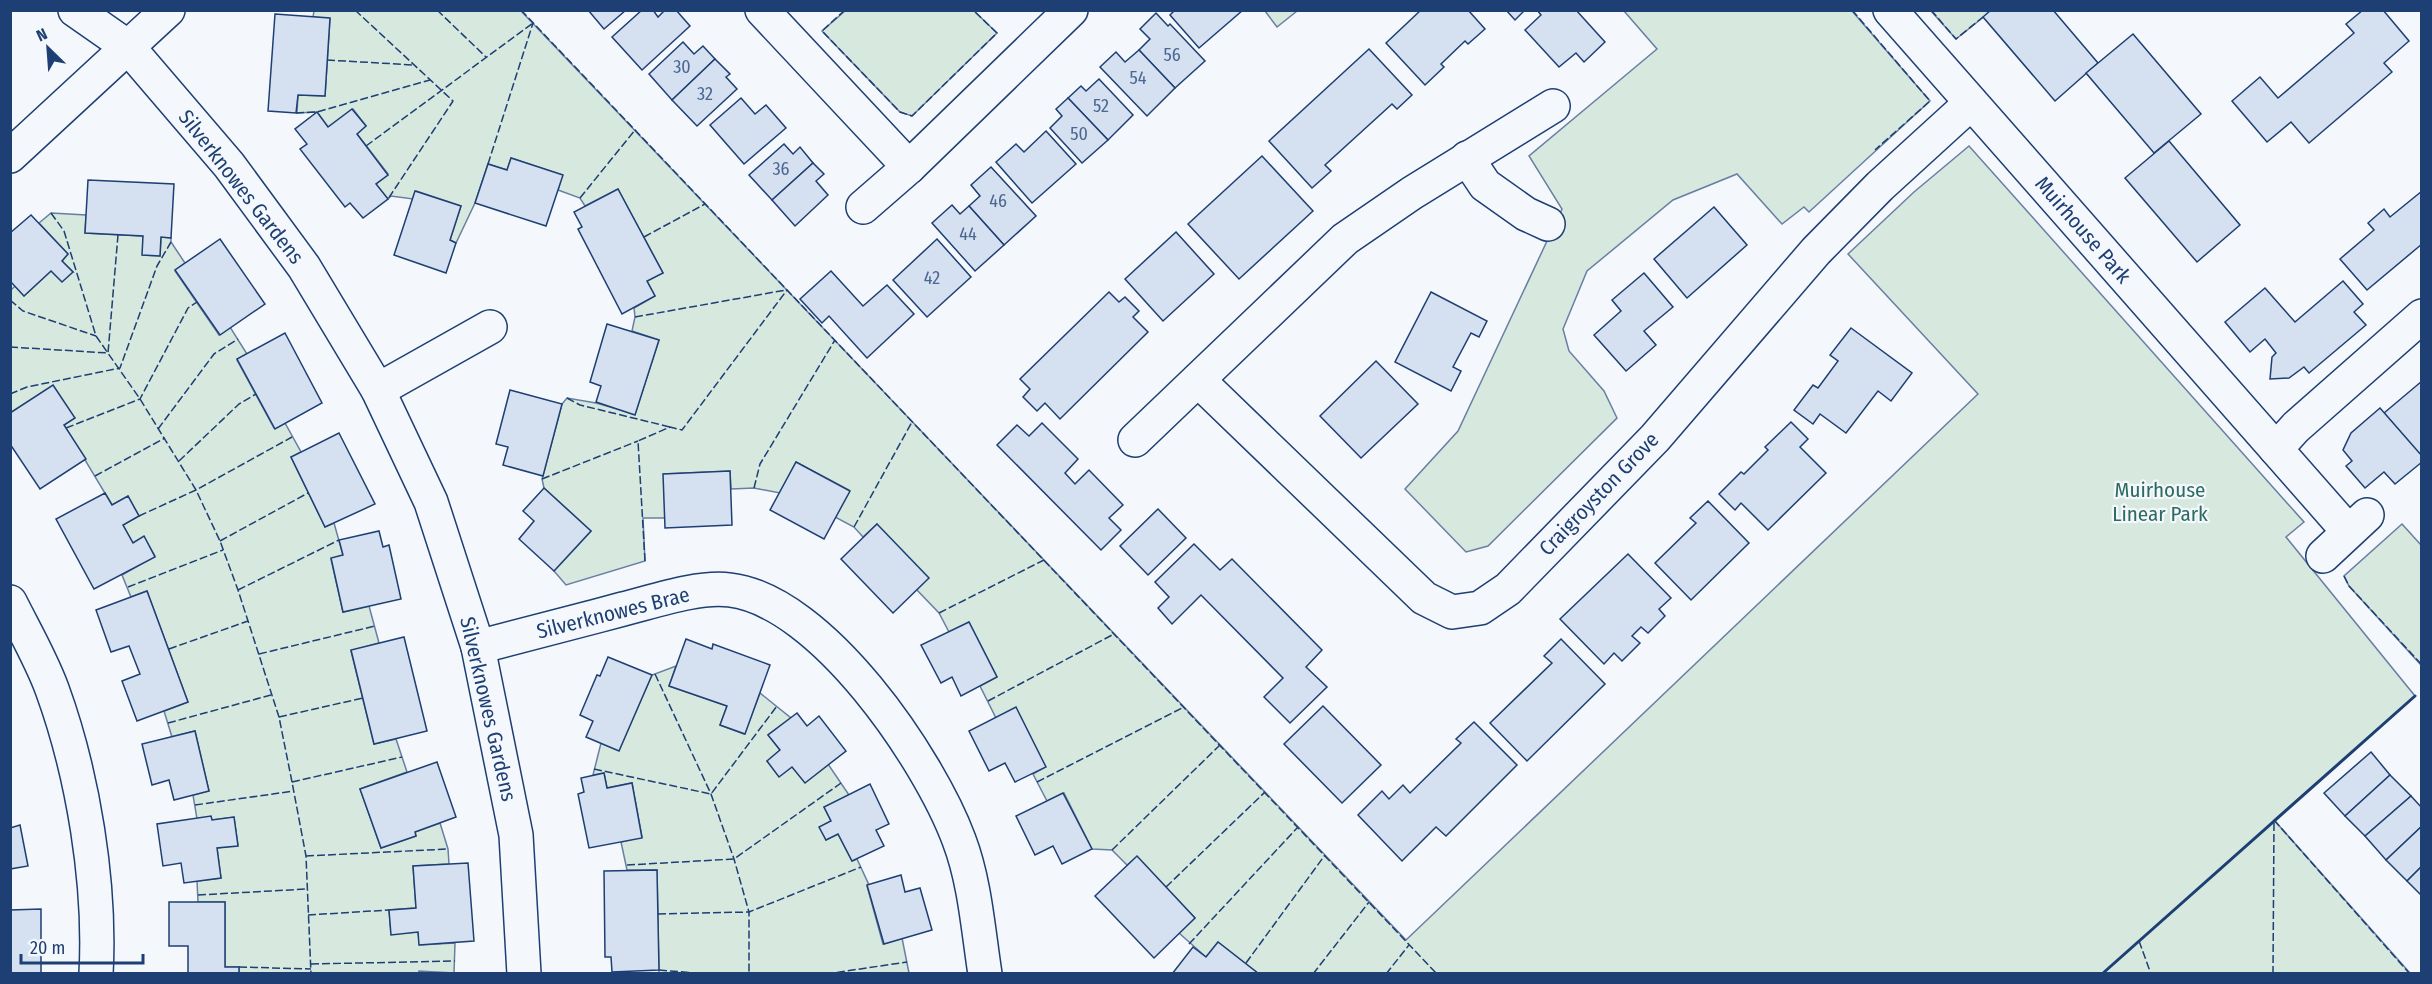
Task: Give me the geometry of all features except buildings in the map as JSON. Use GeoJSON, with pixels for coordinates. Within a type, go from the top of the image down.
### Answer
{"type":"FeatureCollection","features":[{"type":"Feature","properties":{"kind":"street","name":"Silverknowes Gardens"},"geometry":{"type":"LineString","coordinates":[[75,10],[128,47],[243,183],[304,267],[378,390],[431,502],[478,647],[516,835],[524,974]]}},
{"type":"Feature","properties":{"kind":"street"},"geometry":{"type":"LineString","coordinates":[[10,156],[168,10]]}},
{"type":"Feature","properties":{"kind":"street"},"geometry":{"type":"LineString","coordinates":[[762,10],[909,167]]}},
{"type":"Feature","properties":{"kind":"street"},"geometry":{"type":"LineString","coordinates":[[863,207],[909,167],[1071,10]]}},
{"type":"Feature","properties":{"kind":"street","name":"Muirhouse Park"},"geometry":{"type":"LineString","coordinates":[[1890,10],[2276,449],[2357,523],[2323,556]]}},
{"type":"Feature","properties":{"kind":"street","name":"Craigroyston Grove"},"geometry":{"type":"LineString","coordinates":[[1198,380],[1424,598],[1452,612],[1480,608],[1508,589],[1655,438],[1816,251],[1880,186],[1971,103]]}},
{"type":"Feature","properties":{"kind":"street"},"geometry":{"type":"LineString","coordinates":[[1135,440],[1345,239],[1412,193],[1553,106]]}},
{"type":"Feature","properties":{"kind":"street"},"geometry":{"type":"LineString","coordinates":[[1467,158],[1485,185],[1526,214],[1548,224]]}},
{"type":"Feature","properties":{"kind":"street"},"geometry":{"type":"LineString","coordinates":[[2276,449],[2296,427],[2421,316]]}},
{"type":"Feature","properties":{"kind":"street"},"geometry":{"type":"LineString","coordinates":[[378,390],[490,327]]}},
{"type":"Feature","properties":{"kind":"street","name":"Silverknowes Brae"},"geometry":{"type":"LineString","coordinates":[[478,647],[680,594],[729,590],[760,597],[796,618],[821,639],[871,692],[912,748],[939,795],[960,841],[971,882],[985,974]]}},
{"type":"Feature","properties":{"kind":"street"},"geometry":{"type":"LineString","coordinates":[[10,602],[52,688],[78,778],[93,870],[96,974]]}},
{"type":"Feature","properties":{"kind":"green space"},"geometry":{"type":"Polygon","coordinates":[[[973,10],[997,33],[912,116],[900,112],[822,31],[845,11],[973,10]]]}},
{"type":"Feature","properties":{"kind":"green space","name":"Muirhouse Linear Park"},"geometry":{"type":"Polygon","coordinates":[[[314,11],[521,11],[1406,940],[1978,394],[1848,254],[1914,192],[1969,146],[2304,522],[2286,537],[2415,696],[2274,820],[2410,973],[1259,974],[1218,942],[1206,957],[1179,933],[1195,918],[1137,857],[1127,865],[1112,850],[1092,849],[1064,793],[1047,801],[1033,774],[1045,767],[996,718],[980,686],[997,677],[969,622],[949,632],[939,613],[917,590],[877,524],[863,537],[854,527],[835,517],[849,490],[796,462],[780,493],[754,488],[731,489],[730,471],[664,474],[665,518],[643,518],[645,561],[566,585],[554,571],[591,531],[544,488],[542,479],[562,404],[567,398],[635,414],[659,340],[632,331],[634,308],[655,296],[647,281],[663,273],[618,189],[585,206],[580,198],[558,190],[562,175],[511,158],[507,170],[488,164],[475,203],[456,243],[450,240],[461,206],[416,191],[413,199],[391,196],[388,199],[376,184],[388,174],[357,134],[366,126],[353,109],[328,127],[317,112],[297,113],[298,95],[325,96],[330,19],[313,17],[314,11]]]}},
{"type":"Feature","properties":{"kind":"green space"},"geometry":{"type":"Polygon","coordinates":[[[1265,11],[1297,11],[1277,27],[1265,11]]]}},
{"type":"Feature","properties":{"kind":"green space"},"geometry":{"type":"Polygon","coordinates":[[[1624,11],[1852,11],[1930,101],[1809,212],[1804,207],[1782,224],[1737,174],[1673,200],[1587,271],[1563,329],[1569,351],[1604,391],[1617,418],[1488,546],[1466,552],[1405,489],[1458,431],[1562,209],[1529,156],[1657,49],[1624,11]]]}},
{"type":"Feature","properties":{"kind":"green space"},"geometry":{"type":"Polygon","coordinates":[[[1931,11],[1991,11],[1956,39],[1931,11]]]}},
{"type":"Feature","properties":{"kind":"green space"},"geometry":{"type":"Polygon","coordinates":[[[51,213],[86,215],[85,233],[143,236],[143,255],[160,256],[161,237],[171,238],[171,242],[185,263],[175,271],[219,335],[230,327],[247,354],[237,360],[274,428],[285,423],[301,452],[291,457],[325,527],[334,523],[343,555],[331,559],[343,612],[369,606],[379,643],[351,651],[374,744],[396,739],[407,772],[360,789],[381,848],[416,836],[415,832],[440,823],[448,849],[449,864],[413,866],[416,908],[389,910],[391,934],[418,932],[420,945],[455,943],[454,973],[419,971],[418,974],[239,974],[239,967],[225,967],[225,902],[198,902],[197,881],[221,878],[217,848],[238,845],[234,817],[212,820],[211,817],[197,819],[193,795],[209,791],[195,731],[172,737],[164,711],[188,702],[147,591],[131,597],[122,575],[155,556],[144,537],[133,543],[123,525],[139,516],[128,496],[112,505],[64,425],[74,418],[11,413],[11,290],[15,286],[24,296],[51,271],[73,272],[62,261],[68,254],[39,223],[51,213]]]}},
{"type":"Feature","properties":{"kind":"green space"},"geometry":{"type":"Polygon","coordinates":[[[2402,524],[2421,545],[2421,665],[2349,586],[2344,576],[2402,524]]]}},
{"type":"Feature","properties":{"kind":"green space"},"geometry":{"type":"Polygon","coordinates":[[[676,666],[669,686],[727,706],[720,725],[744,734],[760,693],[791,718],[768,735],[780,750],[767,761],[779,776],[792,767],[828,764],[849,795],[824,807],[831,821],[820,827],[826,840],[838,834],[852,861],[857,859],[869,885],[867,886],[883,944],[902,938],[909,973],[659,973],[657,870],[627,870],[621,842],[642,837],[632,783],[607,788],[604,773],[593,775],[601,743],[619,750],[652,675],[676,666]]]}},
{"type":"Feature","properties":{"kind":"fence"},"geometry":{"type":"LineString","coordinates":[[355,10],[453,101],[388,199]]}},
{"type":"Feature","properties":{"kind":"fence"},"geometry":{"type":"LineString","coordinates":[[437,10],[486,57]]}},
{"type":"Feature","properties":{"kind":"fence"},"geometry":{"type":"LineString","coordinates":[[521,10],[1437,974]]}},
{"type":"Feature","properties":{"kind":"fence"},"geometry":{"type":"LineString","coordinates":[[845,10],[822,31],[900,112],[912,116],[997,33],[973,10]]}},
{"type":"Feature","properties":{"kind":"fence"},"geometry":{"type":"LineString","coordinates":[[1852,10],[1930,101],[1875,150]]}},
{"type":"Feature","properties":{"kind":"fence"},"geometry":{"type":"LineString","coordinates":[[1931,10],[1956,39],[1983,17]]}},
{"type":"Feature","properties":{"kind":"fence"},"geometry":{"type":"LineString","coordinates":[[366,146],[533,23]]}},
{"type":"Feature","properties":{"kind":"fence"},"geometry":{"type":"LineString","coordinates":[[488,164],[533,23]]}},
{"type":"Feature","properties":{"kind":"fence"},"geometry":{"type":"LineString","coordinates":[[327,60],[414,65]]}},
{"type":"Feature","properties":{"kind":"fence"},"geometry":{"type":"LineString","coordinates":[[296,113],[317,112],[430,80]]}},
{"type":"Feature","properties":{"kind":"fence"},"geometry":{"type":"LineString","coordinates":[[580,198],[635,130]]}},
{"type":"Feature","properties":{"kind":"fence"},"geometry":{"type":"LineString","coordinates":[[644,237],[705,204]]}},
{"type":"Feature","properties":{"kind":"fence"},"geometry":{"type":"LineString","coordinates":[[51,213],[64,231],[96,336],[140,399],[196,490],[220,541],[238,590],[279,717],[292,782],[306,856],[311,974]]}},
{"type":"Feature","properties":{"kind":"fence"},"geometry":{"type":"LineString","coordinates":[[10,347],[108,353],[118,235]]}},
{"type":"Feature","properties":{"kind":"fence"},"geometry":{"type":"LineString","coordinates":[[10,394],[27,387],[120,368],[157,266],[171,242]]}},
{"type":"Feature","properties":{"kind":"fence"},"geometry":{"type":"LineString","coordinates":[[635,317],[786,290]]}},
{"type":"Feature","properties":{"kind":"fence"},"geometry":{"type":"LineString","coordinates":[[645,561],[638,441],[670,427],[682,430],[787,290]]}},
{"type":"Feature","properties":{"kind":"fence"},"geometry":{"type":"LineString","coordinates":[[10,300],[23,311],[96,336]]}},
{"type":"Feature","properties":{"kind":"fence"},"geometry":{"type":"LineString","coordinates":[[66,428],[140,399],[188,308],[197,302]]}},
{"type":"Feature","properties":{"kind":"fence"},"geometry":{"type":"LineString","coordinates":[[158,429],[214,354],[238,339]]}},
{"type":"Feature","properties":{"kind":"fence"},"geometry":{"type":"LineString","coordinates":[[754,488],[760,464],[835,340]]}},
{"type":"Feature","properties":{"kind":"fence"},"geometry":{"type":"LineString","coordinates":[[179,461],[239,404],[256,394]]}},
{"type":"Feature","properties":{"kind":"fence"},"geometry":{"type":"LineString","coordinates":[[567,398],[580,405],[670,427]]}},
{"type":"Feature","properties":{"kind":"fence"},"geometry":{"type":"LineString","coordinates":[[854,527],[912,422]]}},
{"type":"Feature","properties":{"kind":"fence"},"geometry":{"type":"LineString","coordinates":[[139,516],[196,490],[292,437]]}},
{"type":"Feature","properties":{"kind":"fence"},"geometry":{"type":"LineString","coordinates":[[95,476],[165,438]]}},
{"type":"Feature","properties":{"kind":"fence"},"geometry":{"type":"LineString","coordinates":[[542,479],[638,441]]}},
{"type":"Feature","properties":{"kind":"fence"},"geometry":{"type":"LineString","coordinates":[[220,541],[308,493]]}},
{"type":"Feature","properties":{"kind":"fence"},"geometry":{"type":"LineString","coordinates":[[238,590],[339,540]]}},
{"type":"Feature","properties":{"kind":"fence"},"geometry":{"type":"LineString","coordinates":[[128,587],[223,550]]}},
{"type":"Feature","properties":{"kind":"fence"},"geometry":{"type":"LineString","coordinates":[[939,613],[1044,560]]}},
{"type":"Feature","properties":{"kind":"fence"},"geometry":{"type":"LineString","coordinates":[[2344,576],[2349,586],[2422,665]]}},
{"type":"Feature","properties":{"kind":"fence"},"geometry":{"type":"LineString","coordinates":[[169,649],[248,621]]}},
{"type":"Feature","properties":{"kind":"fence"},"geometry":{"type":"LineString","coordinates":[[259,654],[375,626]]}},
{"type":"Feature","properties":{"kind":"fence"},"geometry":{"type":"LineString","coordinates":[[988,701],[1114,634]]}},
{"type":"Feature","properties":{"kind":"fence"},"geometry":{"type":"LineString","coordinates":[[655,674],[711,794],[734,859],[749,912],[749,974]]}},
{"type":"Feature","properties":{"kind":"fence"},"geometry":{"type":"LineString","coordinates":[[168,723],[271,695]]}},
{"type":"Feature","properties":{"kind":"fence"},"geometry":{"type":"LineString","coordinates":[[279,717],[363,698]]}},
{"type":"Feature","properties":{"kind":"fence"},"geometry":{"type":"LineString","coordinates":[[594,769],[711,794],[777,706]]}},
{"type":"Feature","properties":{"kind":"fence"},"geometry":{"type":"LineString","coordinates":[[1037,782],[1184,707]]}},
{"type":"Feature","properties":{"kind":"fence"},"geometry":{"type":"LineString","coordinates":[[1112,850],[1220,745]]}},
{"type":"Feature","properties":{"kind":"fence"},"geometry":{"type":"LineString","coordinates":[[292,782],[402,757]]}},
{"type":"Feature","properties":{"kind":"fence"},"geometry":{"type":"LineString","coordinates":[[627,865],[734,859],[841,783]]}},
{"type":"Feature","properties":{"kind":"fence"},"geometry":{"type":"LineString","coordinates":[[195,805],[294,791]]}},
{"type":"Feature","properties":{"kind":"fence"},"geometry":{"type":"LineString","coordinates":[[1166,887],[1265,792]]}},
{"type":"Feature","properties":{"kind":"fence"},"geometry":{"type":"LineString","coordinates":[[2274,820],[2410,974]]}},
{"type":"Feature","properties":{"kind":"fence"},"geometry":{"type":"LineString","coordinates":[[2273,974],[2274,820]]}},
{"type":"Feature","properties":{"kind":"fence"},"geometry":{"type":"LineString","coordinates":[[1189,944],[1298,827]]}},
{"type":"Feature","properties":{"kind":"fence"},"geometry":{"type":"LineString","coordinates":[[306,856],[448,849]]}},
{"type":"Feature","properties":{"kind":"fence"},"geometry":{"type":"LineString","coordinates":[[1246,963],[1325,855]]}},
{"type":"Feature","properties":{"kind":"fence"},"geometry":{"type":"LineString","coordinates":[[658,914],[749,912],[861,867]]}},
{"type":"Feature","properties":{"kind":"fence"},"geometry":{"type":"LineString","coordinates":[[198,895],[307,889]]}},
{"type":"Feature","properties":{"kind":"fence"},"geometry":{"type":"LineString","coordinates":[[1313,974],[1369,902]]}},
{"type":"Feature","properties":{"kind":"fence"},"geometry":{"type":"LineString","coordinates":[[308,915],[389,910]]}},
{"type":"Feature","properties":{"kind":"fence"},"geometry":{"type":"LineString","coordinates":[[2139,941],[2151,974]]}},
{"type":"Feature","properties":{"kind":"fence"},"geometry":{"type":"LineString","coordinates":[[1386,974],[1409,945]]}},
{"type":"Feature","properties":{"kind":"fence"},"geometry":{"type":"LineString","coordinates":[[311,964],[455,961]]}},
{"type":"Feature","properties":{"kind":"fence"},"geometry":{"type":"LineString","coordinates":[[826,974],[907,962]]}},
{"type":"Feature","properties":{"kind":"fence"},"geometry":{"type":"LineString","coordinates":[[239,967],[311,969]]}},
{"type":"Feature","properties":{"kind":"fence"},"geometry":{"type":"LineString","coordinates":[[659,970],[708,974]]}},
{"type":"Feature","properties":{"kind":"wall"},"geometry":{"type":"LineString","coordinates":[[2102,974],[2415,696]]}}]}
